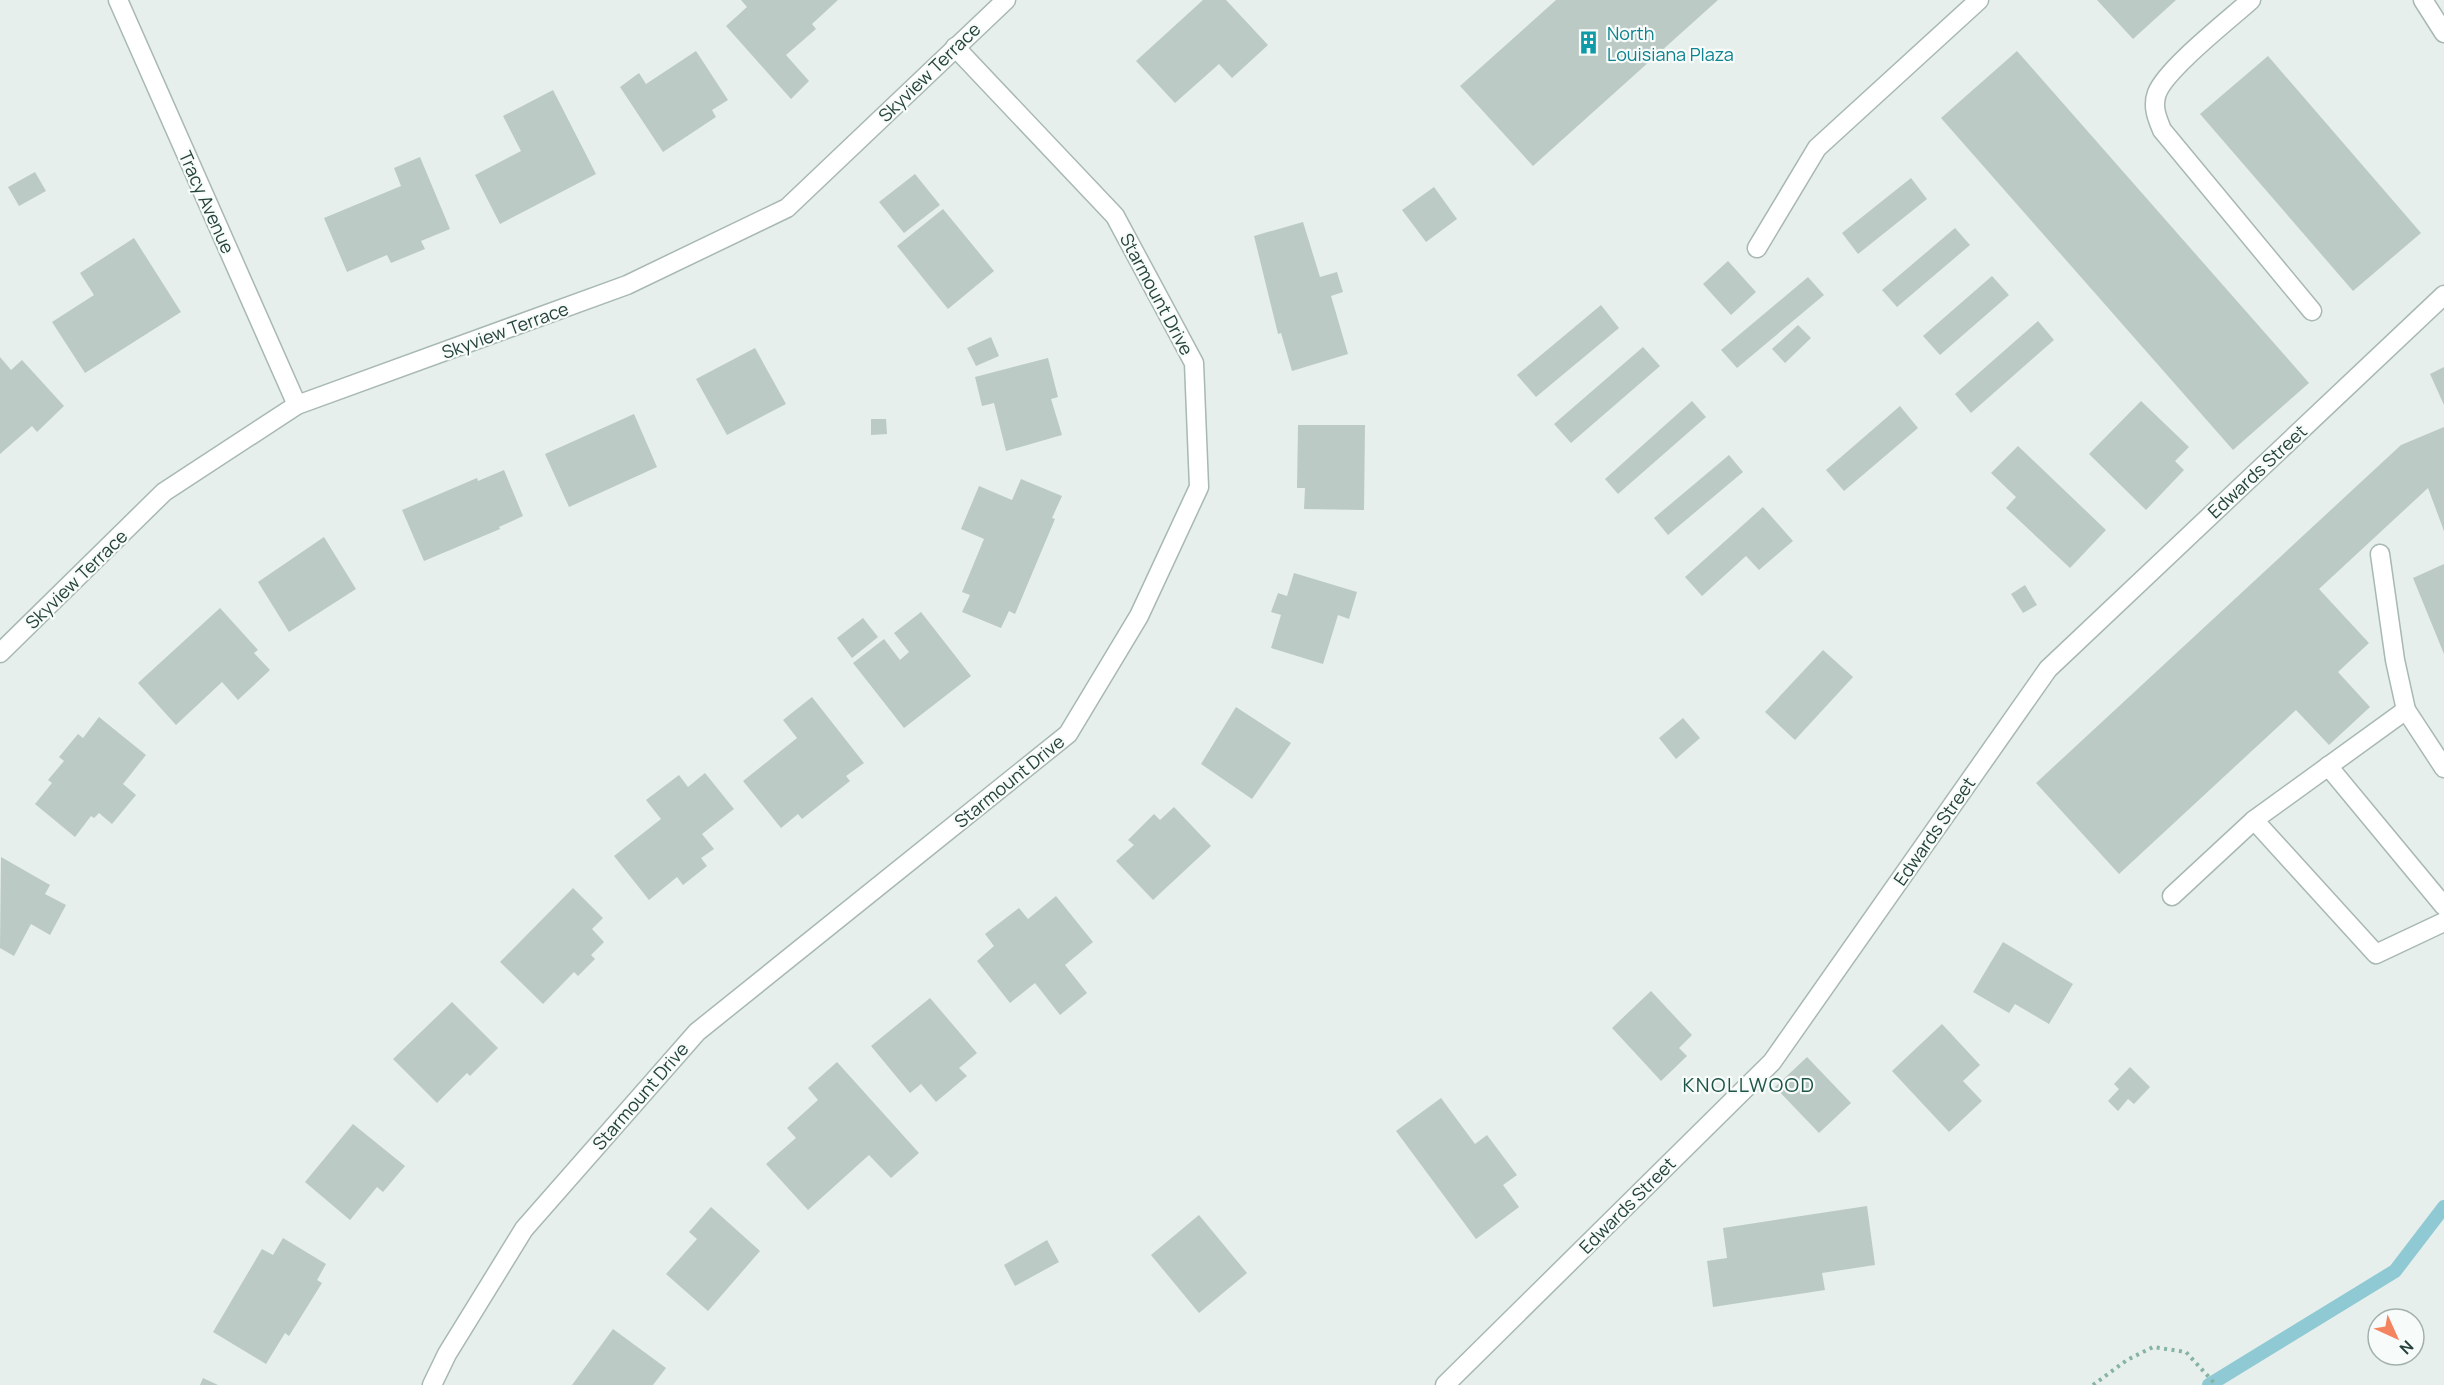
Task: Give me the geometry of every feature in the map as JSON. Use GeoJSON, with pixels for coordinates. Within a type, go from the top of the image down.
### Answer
{"type":"FeatureCollection","features":[{"type":"Feature","properties":{"kind":"street","name":"Tracy Avenue"},"geometry":{"type":"LineString","coordinates":[[118,0],[297,405]]}},
{"type":"Feature","properties":{"kind":"street","name":"Skyview Terrace"},"geometry":{"type":"LineString","coordinates":[[0,654],[164,492],[297,405],[627,285],[787,208],[1006,0]]}},
{"type":"Feature","properties":{"kind":"street"},"geometry":{"type":"LineString","coordinates":[[1757,248],[1816,148],[1978,0]]}},
{"type":"Feature","properties":{"kind":"street"},"geometry":{"type":"LineString","coordinates":[[2251,0],[2167,77],[2157,93],[2155,112],[2162,130],[2312,311]]}},
{"type":"Feature","properties":{"kind":"street"},"geometry":{"type":"LineString","coordinates":[[2423,0],[2444,33]]}},
{"type":"Feature","properties":{"kind":"street","name":"Starmount Drive"},"geometry":{"type":"LineString","coordinates":[[432,1385],[447,1354],[525,1229],[697,1032],[1068,734],[1139,616],[1199,487],[1194,363],[1115,216],[955,47]]}},
{"type":"Feature","properties":{"kind":"street","name":"Edwards Street"},"geometry":{"type":"LineString","coordinates":[[1444,1385],[1772,1062],[2048,669],[2444,295]]}},
{"type":"Feature","properties":{"kind":"street"},"geometry":{"type":"LineString","coordinates":[[2380,554],[2395,660],[2406,710],[2444,768]]}},
{"type":"Feature","properties":{"kind":"street"},"geometry":{"type":"LineString","coordinates":[[2172,896],[2254,820],[2406,710]]}},
{"type":"Feature","properties":{"kind":"street"},"geometry":{"type":"LineString","coordinates":[[2328,766],[2444,906]]}},
{"type":"Feature","properties":{"kind":"street"},"geometry":{"type":"LineString","coordinates":[[2254,820],[2376,954],[2444,922]]}},
{"type":"Feature","properties":{"kind":"path"},"geometry":{"type":"LineString","coordinates":[[2093,1385],[2127,1360],[2153,1347],[2186,1352],[2216,1385]]}},
{"type":"Feature","properties":{"kind":"building"},"geometry":{"type":"Polygon","coordinates":[[[741,0],[838,0],[812,24],[816,29],[786,55],[809,81],[791,99],[726,26],[747,7],[741,0]]]}},
{"type":"Feature","properties":{"kind":"building"},"geometry":{"type":"Polygon","coordinates":[[[1203,0],[1226,0],[1268,45],[1232,78],[1219,64],[1175,103],[1136,61],[1203,0]]]}},
{"type":"Feature","properties":{"kind":"building","name":"North Louisiana Plaza"},"geometry":{"type":"Polygon","coordinates":[[[1556,0],[1718,0],[1533,166],[1460,86],[1556,0]]]}},
{"type":"Feature","properties":{"kind":"building"},"geometry":{"type":"Polygon","coordinates":[[[2097,0],[2176,0],[2133,39],[2097,0]]]}},
{"type":"Feature","properties":{"kind":"building"},"geometry":{"type":"Polygon","coordinates":[[[696,51],[728,100],[712,110],[716,117],[663,152],[620,87],[639,73],[646,84],[696,51]]]}},
{"type":"Feature","properties":{"kind":"building"},"geometry":{"type":"Polygon","coordinates":[[[2017,51],[2309,383],[2233,450],[1941,118],[2017,51]]]}},
{"type":"Feature","properties":{"kind":"building"},"geometry":{"type":"Polygon","coordinates":[[[2268,56],[2421,233],[2353,291],[2200,114],[2268,56]]]}},
{"type":"Feature","properties":{"kind":"building"},"geometry":{"type":"Polygon","coordinates":[[[553,90],[596,174],[500,224],[475,175],[521,151],[503,116],[553,90]]]}},
{"type":"Feature","properties":{"kind":"building"},"geometry":{"type":"Polygon","coordinates":[[[420,157],[450,229],[421,241],[425,249],[391,263],[387,255],[347,272],[324,218],[401,186],[394,168],[420,157]]]}},
{"type":"Feature","properties":{"kind":"building"},"geometry":{"type":"Polygon","coordinates":[[[35,172],[46,191],[19,206],[8,187],[35,172]]]}},
{"type":"Feature","properties":{"kind":"building"},"geometry":{"type":"Polygon","coordinates":[[[915,174],[940,205],[904,233],[879,202],[915,174]]]}},
{"type":"Feature","properties":{"kind":"building"},"geometry":{"type":"Polygon","coordinates":[[[1911,178],[1927,199],[1858,254],[1842,233],[1911,178]]]}},
{"type":"Feature","properties":{"kind":"building"},"geometry":{"type":"Polygon","coordinates":[[[1434,187],[1457,219],[1426,242],[1402,210],[1434,187]]]}},
{"type":"Feature","properties":{"kind":"building"},"geometry":{"type":"Polygon","coordinates":[[[943,209],[994,271],[948,309],[897,246],[943,209]]]}},
{"type":"Feature","properties":{"kind":"building"},"geometry":{"type":"Polygon","coordinates":[[[1303,222],[1320,277],[1337,272],[1343,292],[1331,296],[1348,354],[1292,371],[1281,333],[1278,334],[1254,236],[1303,222]]]}},
{"type":"Feature","properties":{"kind":"building"},"geometry":{"type":"Polygon","coordinates":[[[1955,228],[1970,245],[1897,307],[1882,290],[1955,228]]]}},
{"type":"Feature","properties":{"kind":"building"},"geometry":{"type":"Polygon","coordinates":[[[134,238],[181,312],[85,373],[52,322],[94,295],[80,273],[134,238]]]}},
{"type":"Feature","properties":{"kind":"building"},"geometry":{"type":"Polygon","coordinates":[[[1728,261],[1756,292],[1731,315],[1703,284],[1728,261]]]}},
{"type":"Feature","properties":{"kind":"building"},"geometry":{"type":"Polygon","coordinates":[[[1992,276],[2009,295],[1940,355],[1923,336],[1992,276]]]}},
{"type":"Feature","properties":{"kind":"building"},"geometry":{"type":"Polygon","coordinates":[[[1808,277],[1824,295],[1737,368],[1721,350],[1808,277]]]}},
{"type":"Feature","properties":{"kind":"building"},"geometry":{"type":"Polygon","coordinates":[[[1601,305],[1619,328],[1536,397],[1517,375],[1601,305]]]}},
{"type":"Feature","properties":{"kind":"building"},"geometry":{"type":"Polygon","coordinates":[[[2038,321],[2054,340],[1971,413],[1955,394],[2038,321]]]}},
{"type":"Feature","properties":{"kind":"building"},"geometry":{"type":"Polygon","coordinates":[[[1798,325],[1811,338],[1785,363],[1772,349],[1798,325]]]}},
{"type":"Feature","properties":{"kind":"building"},"geometry":{"type":"Polygon","coordinates":[[[991,337],[999,356],[976,366],[967,348],[991,337]]]}},
{"type":"Feature","properties":{"kind":"building"},"geometry":{"type":"Polygon","coordinates":[[[1643,347],[1660,366],[1571,443],[1554,424],[1643,347]]]}},
{"type":"Feature","properties":{"kind":"building"},"geometry":{"type":"Polygon","coordinates":[[[755,348],[786,404],[727,435],[696,379],[755,348]]]}},
{"type":"Feature","properties":{"kind":"building"},"geometry":{"type":"Polygon","coordinates":[[[0,357],[11,370],[22,360],[64,406],[37,432],[32,426],[0,454],[0,357]]]}},
{"type":"Feature","properties":{"kind":"building"},"geometry":{"type":"Polygon","coordinates":[[[1048,358],[1058,397],[1051,399],[1062,435],[1006,451],[994,403],[982,406],[975,377],[1048,358]]]}},
{"type":"Feature","properties":{"kind":"building"},"geometry":{"type":"Polygon","coordinates":[[[2444,367],[2444,405],[2430,374],[2444,367]]]}},
{"type":"Feature","properties":{"kind":"building"},"geometry":{"type":"Polygon","coordinates":[[[1692,401],[1706,417],[1618,494],[1605,479],[1692,401]]]}},
{"type":"Feature","properties":{"kind":"building"},"geometry":{"type":"Polygon","coordinates":[[[2141,401],[2189,447],[2175,461],[2184,470],[2146,510],[2089,454],[2141,401]]]}},
{"type":"Feature","properties":{"kind":"building"},"geometry":{"type":"Polygon","coordinates":[[[1900,406],[1918,428],[1844,491],[1826,470],[1900,406]]]}},
{"type":"Feature","properties":{"kind":"building"},"geometry":{"type":"Polygon","coordinates":[[[634,414],[657,467],[569,507],[545,454],[634,414]]]}},
{"type":"Feature","properties":{"kind":"building"},"geometry":{"type":"Polygon","coordinates":[[[871,419],[886,419],[887,434],[871,435],[871,419]]]}},
{"type":"Feature","properties":{"kind":"building"},"geometry":{"type":"Polygon","coordinates":[[[1298,425],[1365,425],[1364,510],[1304,509],[1305,488],[1297,488],[1298,425]]]}},
{"type":"Feature","properties":{"kind":"building"},"geometry":{"type":"Polygon","coordinates":[[[2444,427],[2444,531],[2428,488],[2319,589],[2369,643],[2338,672],[2370,707],[2329,745],[2296,710],[2119,874],[2036,783],[2401,445],[2444,427]]]}},
{"type":"Feature","properties":{"kind":"building"},"geometry":{"type":"Polygon","coordinates":[[[2018,446],[2106,530],[2070,568],[2006,508],[2016,497],[1991,473],[2018,446]]]}},
{"type":"Feature","properties":{"kind":"building"},"geometry":{"type":"Polygon","coordinates":[[[1729,455],[1743,472],[1668,535],[1654,518],[1729,455]]]}},
{"type":"Feature","properties":{"kind":"building"},"geometry":{"type":"Polygon","coordinates":[[[504,470],[523,516],[499,527],[500,529],[424,561],[402,510],[477,478],[478,481],[504,470]]]}},
{"type":"Feature","properties":{"kind":"building"},"geometry":{"type":"Polygon","coordinates":[[[1021,479],[1062,496],[1052,518],[1055,519],[1015,614],[1009,611],[1001,628],[962,612],[970,595],[962,592],[984,539],[961,529],[979,486],[1012,500],[1021,479]]]}},
{"type":"Feature","properties":{"kind":"building"},"geometry":{"type":"Polygon","coordinates":[[[1763,507],[1793,541],[1759,570],[1746,556],[1702,596],[1685,577],[1763,507]]]}},
{"type":"Feature","properties":{"kind":"building"},"geometry":{"type":"Polygon","coordinates":[[[324,537],[356,589],[289,632],[258,582],[324,537]]]}},
{"type":"Feature","properties":{"kind":"building"},"geometry":{"type":"Polygon","coordinates":[[[2444,564],[2444,654],[2413,578],[2444,564]]]}},
{"type":"Feature","properties":{"kind":"building"},"geometry":{"type":"Polygon","coordinates":[[[1294,573],[1357,592],[1349,619],[1338,615],[1323,664],[1271,648],[1281,615],[1271,612],[1278,593],[1287,596],[1294,573]]]}},
{"type":"Feature","properties":{"kind":"building"},"geometry":{"type":"Polygon","coordinates":[[[2025,585],[2037,605],[2023,613],[2011,594],[2025,585]]]}},
{"type":"Feature","properties":{"kind":"building"},"geometry":{"type":"Polygon","coordinates":[[[220,608],[258,650],[254,653],[270,670],[238,700],[222,682],[176,725],[138,683],[220,608]]]}},
{"type":"Feature","properties":{"kind":"building"},"geometry":{"type":"Polygon","coordinates":[[[921,612],[971,676],[904,728],[853,663],[884,639],[900,660],[909,652],[894,633],[921,612]]]}},
{"type":"Feature","properties":{"kind":"building"},"geometry":{"type":"Polygon","coordinates":[[[863,618],[878,637],[852,658],[837,638],[863,618]]]}},
{"type":"Feature","properties":{"kind":"building"},"geometry":{"type":"Polygon","coordinates":[[[1823,650],[1853,677],[1795,740],[1765,712],[1823,650]]]}},
{"type":"Feature","properties":{"kind":"building"},"geometry":{"type":"Polygon","coordinates":[[[812,697],[864,763],[846,776],[850,781],[802,819],[798,814],[781,828],[743,781],[797,738],[783,720],[812,697]]]}},
{"type":"Feature","properties":{"kind":"building"},"geometry":{"type":"Polygon","coordinates":[[[1236,707],[1291,743],[1252,799],[1201,764],[1236,707]]]}},
{"type":"Feature","properties":{"kind":"building"},"geometry":{"type":"Polygon","coordinates":[[[99,717],[146,755],[123,784],[136,795],[112,824],[99,813],[94,818],[91,816],[75,837],[35,804],[52,783],[48,780],[64,761],[59,757],[78,734],[83,738],[99,717]]]}},
{"type":"Feature","properties":{"kind":"building"},"geometry":{"type":"Polygon","coordinates":[[[1683,718],[1700,738],[1676,759],[1659,738],[1683,718]]]}},
{"type":"Feature","properties":{"kind":"building"},"geometry":{"type":"Polygon","coordinates":[[[705,773],[734,809],[702,834],[714,849],[701,858],[707,866],[683,885],[677,877],[649,900],[614,856],[661,819],[646,800],[679,775],[688,787],[705,773]]]}},
{"type":"Feature","properties":{"kind":"building"},"geometry":{"type":"Polygon","coordinates":[[[1174,807],[1211,846],[1153,900],[1116,861],[1134,845],[1128,840],[1154,814],[1160,820],[1174,807]]]}},
{"type":"Feature","properties":{"kind":"building"},"geometry":{"type":"Polygon","coordinates":[[[1,857],[50,885],[45,894],[66,905],[50,935],[31,924],[14,956],[0,948],[1,857]]]}},
{"type":"Feature","properties":{"kind":"building"},"geometry":{"type":"Polygon","coordinates":[[[573,888],[603,918],[592,929],[604,942],[591,955],[595,959],[578,976],[574,972],[543,1004],[500,962],[573,888]]]}},
{"type":"Feature","properties":{"kind":"building"},"geometry":{"type":"Polygon","coordinates":[[[1056,896],[1093,942],[1065,965],[1087,993],[1060,1015],[1035,983],[1010,1003],[977,961],[994,946],[985,934],[1019,908],[1028,919],[1056,896]]]}},
{"type":"Feature","properties":{"kind":"building"},"geometry":{"type":"Polygon","coordinates":[[[2003,942],[2073,984],[2049,1024],[2015,1004],[2009,1013],[1973,992],[2003,942]]]}},
{"type":"Feature","properties":{"kind":"building"},"geometry":{"type":"Polygon","coordinates":[[[1651,991],[1692,1035],[1679,1048],[1687,1056],[1661,1081],[1612,1028],[1651,991]]]}},
{"type":"Feature","properties":{"kind":"building"},"geometry":{"type":"Polygon","coordinates":[[[930,998],[977,1053],[959,1068],[967,1076],[936,1102],[921,1084],[910,1093],[871,1046],[930,998]]]}},
{"type":"Feature","properties":{"kind":"building"},"geometry":{"type":"Polygon","coordinates":[[[452,1002],[498,1048],[470,1076],[467,1073],[437,1103],[393,1059],[452,1002]]]}},
{"type":"Feature","properties":{"kind":"building"},"geometry":{"type":"Polygon","coordinates":[[[1942,1024],[1980,1065],[1963,1081],[1982,1101],[1949,1132],[1892,1071],[1942,1024]]]}},
{"type":"Feature","properties":{"kind":"building"},"geometry":{"type":"Polygon","coordinates":[[[1807,1057],[1851,1103],[1819,1133],[1775,1087],[1807,1057]]]}},
{"type":"Feature","properties":{"kind":"building"},"geometry":{"type":"Polygon","coordinates":[[[837,1062],[919,1153],[891,1178],[869,1155],[808,1210],[766,1164],[796,1138],[787,1128],[818,1100],[808,1088],[837,1062]]]}},
{"type":"Feature","properties":{"kind":"building"},"geometry":{"type":"Polygon","coordinates":[[[2130,1067],[2150,1087],[2134,1104],[2128,1099],[2118,1111],[2108,1101],[2119,1089],[2114,1084],[2130,1067]]]}},
{"type":"Feature","properties":{"kind":"building"},"geometry":{"type":"Polygon","coordinates":[[[1441,1098],[1475,1144],[1487,1135],[1517,1175],[1503,1185],[1519,1207],[1476,1239],[1396,1131],[1441,1098]]]}},
{"type":"Feature","properties":{"kind":"building"},"geometry":{"type":"Polygon","coordinates":[[[353,1124],[405,1166],[383,1192],[377,1187],[350,1220],[305,1182],[353,1124]]]}},
{"type":"Feature","properties":{"kind":"building"},"geometry":{"type":"Polygon","coordinates":[[[1867,1206],[1875,1265],[1822,1273],[1825,1290],[1713,1307],[1707,1261],[1727,1258],[1723,1228],[1867,1206]]]}},
{"type":"Feature","properties":{"kind":"building"},"geometry":{"type":"Polygon","coordinates":[[[711,1207],[760,1251],[708,1311],[666,1274],[697,1239],[689,1232],[711,1207]]]}},
{"type":"Feature","properties":{"kind":"building"},"geometry":{"type":"Polygon","coordinates":[[[1199,1215],[1247,1273],[1199,1313],[1151,1255],[1199,1215]]]}},
{"type":"Feature","properties":{"kind":"building"},"geometry":{"type":"Polygon","coordinates":[[[283,1238],[326,1264],[317,1280],[322,1283],[289,1336],[285,1333],[266,1364],[213,1332],[262,1249],[273,1255],[283,1238]]]}},
{"type":"Feature","properties":{"kind":"building"},"geometry":{"type":"Polygon","coordinates":[[[1047,1240],[1059,1262],[1015,1286],[1004,1265],[1047,1240]]]}},
{"type":"Feature","properties":{"kind":"building"},"geometry":{"type":"Polygon","coordinates":[[[613,1329],[666,1368],[653,1385],[572,1385],[613,1329]]]}},
{"type":"Feature","properties":{"kind":"building"},"geometry":{"type":"Polygon","coordinates":[[[203,1378],[218,1385],[200,1385],[203,1378]]]}},
{"type":"Feature","properties":{"kind":"waterway"},"geometry":{"type":"LineString","coordinates":[[2209,1385],[2395,1271],[2444,1207]]}},
{"type":"Feature","properties":{"kind":"place","name":"North Louisiana Plaza"},"geometry":{"type":"Point","coordinates":[1589,43]}},
{"type":"Feature","properties":{"kind":"district","name":"KNOLLWOOD"},"geometry":{"type":"Point","coordinates":[1749,1084]}}]}
